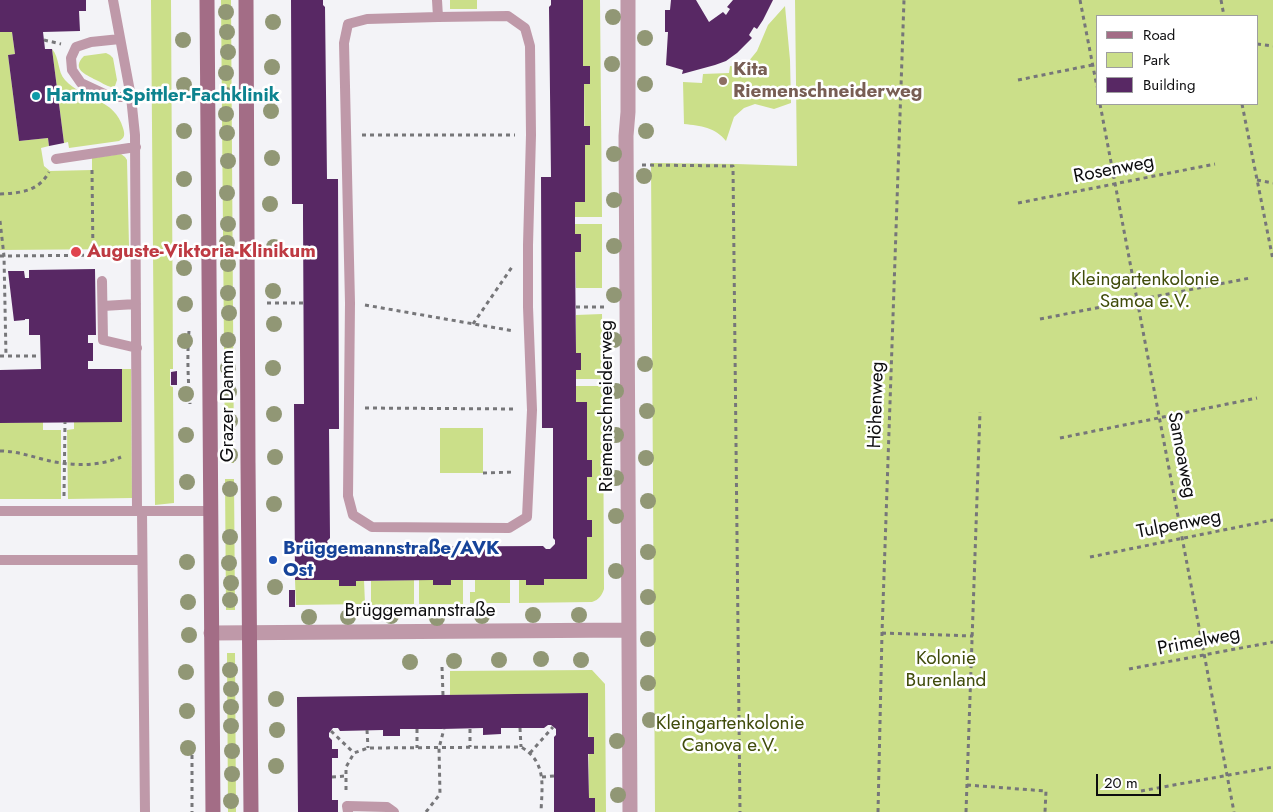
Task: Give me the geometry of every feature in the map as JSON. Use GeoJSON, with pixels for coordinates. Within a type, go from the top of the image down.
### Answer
{"type":"FeatureCollection","features":[{"type":"Feature","properties":{"kind":"main road","name":"Grazer Damm"},"geometry":{"type":"LineString","coordinates":[[207,0],[212,812]]}},
{"type":"Feature","properties":{"kind":"main road","name":"Grazer Damm"},"geometry":{"type":"LineString","coordinates":[[246,0],[252,812]]}},
{"type":"Feature","properties":{"kind":"street","name":"Riemenschneiderweg"},"geometry":{"type":"LineString","coordinates":[[628,0],[626,165],[630,812]]}},
{"type":"Feature","properties":{"kind":"street","name":"Brüggemannstraße"},"geometry":{"type":"LineString","coordinates":[[211,633],[628,630]]}},
{"type":"Feature","properties":{"kind":"lane"},"geometry":{"type":"LineString","coordinates":[[112,0],[131,97],[136,135],[137,446],[142,560],[145,812]]}},
{"type":"Feature","properties":{"kind":"lane"},"geometry":{"type":"LineString","coordinates":[[437,0],[438,17]]}},
{"type":"Feature","properties":{"kind":"lane"},"geometry":{"type":"LineString","coordinates":[[508,16],[525,28],[530,46],[531,135],[528,245],[532,410],[527,517],[509,528],[372,527],[353,515],[348,496],[350,302],[344,43],[348,24],[367,19],[438,17],[508,16]]}},
{"type":"Feature","properties":{"kind":"lane"},"geometry":{"type":"LineString","coordinates":[[120,39],[91,42],[76,47],[71,58],[72,70],[81,83],[111,97],[131,97]]}},
{"type":"Feature","properties":{"kind":"lane"},"geometry":{"type":"LineString","coordinates":[[56,159],[136,146]]}},
{"type":"Feature","properties":{"kind":"lane"},"geometry":{"type":"LineString","coordinates":[[102,281],[102,340],[136,348]]}},
{"type":"Feature","properties":{"kind":"lane"},"geometry":{"type":"LineString","coordinates":[[102,306],[136,304]]}},
{"type":"Feature","properties":{"kind":"lane"},"geometry":{"type":"LineString","coordinates":[[0,511],[210,511]]}},
{"type":"Feature","properties":{"kind":"lane"},"geometry":{"type":"LineString","coordinates":[[0,560],[142,560]]}},
{"type":"Feature","properties":{"kind":"lane"},"geometry":{"type":"LineString","coordinates":[[347,809],[387,807],[394,812]]}},
{"type":"Feature","properties":{"kind":"path","name":"Höhenweg"},"geometry":{"type":"LineString","coordinates":[[878,812],[882,633],[904,0]]}},
{"type":"Feature","properties":{"kind":"path"},"geometry":{"type":"LineString","coordinates":[[1018,80],[1095,64],[1080,0]]}},
{"type":"Feature","properties":{"kind":"path"},"geometry":{"type":"LineString","coordinates":[[1221,0],[1224,15]]}},
{"type":"Feature","properties":{"kind":"path"},"geometry":{"type":"LineString","coordinates":[[1258,44],[1273,46]]}},
{"type":"Feature","properties":{"kind":"path","name":"Samoaweg"},"geometry":{"type":"LineString","coordinates":[[1100,105],[1234,812]]}},
{"type":"Feature","properties":{"kind":"path"},"geometry":{"type":"LineString","coordinates":[[1242,105],[1273,260]]}},
{"type":"Feature","properties":{"kind":"path"},"geometry":{"type":"LineString","coordinates":[[346,135],[531,135]]}},
{"type":"Feature","properties":{"kind":"path"},"geometry":{"type":"LineString","coordinates":[[84,154],[85,163],[92,170],[93,256]]}},
{"type":"Feature","properties":{"kind":"path","name":"Rosenweg"},"geometry":{"type":"LineString","coordinates":[[1018,203],[1216,164]]}},
{"type":"Feature","properties":{"kind":"path"},"geometry":{"type":"LineString","coordinates":[[626,165],[733,166],[740,812]]}},
{"type":"Feature","properties":{"kind":"path"},"geometry":{"type":"LineString","coordinates":[[0,194],[29,190],[44,181],[50,171]]}},
{"type":"Feature","properties":{"kind":"path"},"geometry":{"type":"LineString","coordinates":[[1257,180],[1273,183]]}},
{"type":"Feature","properties":{"kind":"path"},"geometry":{"type":"LineString","coordinates":[[0,222],[6,356]]}},
{"type":"Feature","properties":{"kind":"path"},"geometry":{"type":"LineString","coordinates":[[472,324],[528,245]]}},
{"type":"Feature","properties":{"kind":"path"},"geometry":{"type":"LineString","coordinates":[[2,256],[136,255]]}},
{"type":"Feature","properties":{"kind":"path"},"geometry":{"type":"LineString","coordinates":[[1040,319],[1250,278]]}},
{"type":"Feature","properties":{"kind":"path"},"geometry":{"type":"LineString","coordinates":[[350,302],[529,334]]}},
{"type":"Feature","properties":{"kind":"path"},"geometry":{"type":"LineString","coordinates":[[267,303],[304,303]]}},
{"type":"Feature","properties":{"kind":"path"},"geometry":{"type":"LineString","coordinates":[[576,307],[604,307]]}},
{"type":"Feature","properties":{"kind":"path"},"geometry":{"type":"LineString","coordinates":[[0,321],[5,321]]}},
{"type":"Feature","properties":{"kind":"path"},"geometry":{"type":"LineString","coordinates":[[0,356],[40,356]]}},
{"type":"Feature","properties":{"kind":"path"},"geometry":{"type":"LineString","coordinates":[[1060,438],[1257,398]]}},
{"type":"Feature","properties":{"kind":"path"},"geometry":{"type":"LineString","coordinates":[[349,408],[532,410]]}},
{"type":"Feature","properties":{"kind":"path"},"geometry":{"type":"LineString","coordinates":[[966,812],[980,412]]}},
{"type":"Feature","properties":{"kind":"path"},"geometry":{"type":"LineString","coordinates":[[64,499],[65,422]]}},
{"type":"Feature","properties":{"kind":"path"},"geometry":{"type":"LineString","coordinates":[[0,450],[83,465],[106,463],[121,457],[137,446]]}},
{"type":"Feature","properties":{"kind":"path"},"geometry":{"type":"LineString","coordinates":[[483,473],[529,472]]}},
{"type":"Feature","properties":{"kind":"path","name":"Tulpenweg"},"geometry":{"type":"LineString","coordinates":[[1090,556],[1273,520]]}},
{"type":"Feature","properties":{"kind":"path"},"geometry":{"type":"LineString","coordinates":[[882,633],[972,636]]}},
{"type":"Feature","properties":{"kind":"path","name":"Primelweg"},"geometry":{"type":"LineString","coordinates":[[1130,669],[1273,642]]}},
{"type":"Feature","properties":{"kind":"path"},"geometry":{"type":"LineString","coordinates":[[442,667],[443,695]]}},
{"type":"Feature","properties":{"kind":"path"},"geometry":{"type":"LineString","coordinates":[[530,753],[553,727]]}},
{"type":"Feature","properties":{"kind":"path"},"geometry":{"type":"LineString","coordinates":[[470,728],[470,747]]}},
{"type":"Feature","properties":{"kind":"path"},"geometry":{"type":"LineString","coordinates":[[520,728],[521,747]]}},
{"type":"Feature","properties":{"kind":"path"},"geometry":{"type":"LineString","coordinates":[[417,729],[417,748]]}},
{"type":"Feature","properties":{"kind":"path"},"geometry":{"type":"LineString","coordinates":[[426,812],[440,794],[439,748],[444,729]]}},
{"type":"Feature","properties":{"kind":"path"},"geometry":{"type":"LineString","coordinates":[[368,730],[368,748]]}},
{"type":"Feature","properties":{"kind":"path"},"geometry":{"type":"LineString","coordinates":[[331,731],[354,753]]}},
{"type":"Feature","properties":{"kind":"path"},"geometry":{"type":"LineString","coordinates":[[347,809],[346,767],[354,753],[368,748],[521,747],[530,753],[542,777],[541,812]]}},
{"type":"Feature","properties":{"kind":"path"},"geometry":{"type":"LineString","coordinates":[[1142,791],[1273,766]]}},
{"type":"Feature","properties":{"kind":"path"},"geometry":{"type":"LineString","coordinates":[[332,776],[345,776]]}},
{"type":"Feature","properties":{"kind":"path"},"geometry":{"type":"LineString","coordinates":[[542,777],[554,776]]}},
{"type":"Feature","properties":{"kind":"path"},"geometry":{"type":"LineString","coordinates":[[967,785],[1046,791],[1045,812]]}},
{"type":"Feature","properties":{"kind":"green space"},"geometry":{"type":"Polygon","coordinates":[[[151,0],[171,0],[173,369],[170,369],[170,386],[173,387],[174,503],[155,505],[151,0]]]}},
{"type":"Feature","properties":{"kind":"green space"},"geometry":{"type":"Polygon","coordinates":[[[221,0],[231,0],[234,463],[225,463],[221,0]]]}},
{"type":"Feature","properties":{"kind":"green space"},"geometry":{"type":"Polygon","coordinates":[[[450,0],[477,0],[477,9],[450,9],[450,0]]]}},
{"type":"Feature","properties":{"kind":"green space"},"geometry":{"type":"Polygon","coordinates":[[[583,0],[600,0],[602,217],[575,217],[575,202],[585,202],[584,84],[590,66],[583,66],[583,0]]]}},
{"type":"Feature","properties":{"kind":"green space"},"geometry":{"type":"Polygon","coordinates":[[[795,0],[1273,0],[1273,812],[655,812],[651,163],[797,166],[795,0]]]}},
{"type":"Feature","properties":{"kind":"green space"},"geometry":{"type":"Polygon","coordinates":[[[785,6],[790,60],[791,103],[774,109],[755,104],[744,108],[734,117],[726,141],[712,130],[684,124],[683,82],[702,83],[703,74],[729,73],[730,66],[744,67],[757,51],[768,25],[785,6]]]}},
{"type":"Feature","properties":{"kind":"green space"},"geometry":{"type":"Polygon","coordinates":[[[0,32],[12,32],[15,54],[8,55],[19,141],[48,138],[49,146],[41,148],[44,166],[50,171],[92,170],[92,158],[121,154],[127,160],[129,246],[127,249],[0,250],[0,32]]]}},
{"type":"Feature","properties":{"kind":"green space"},"geometry":{"type":"Polygon","coordinates":[[[52,49],[65,80],[72,87],[106,105],[119,118],[124,132],[121,140],[69,148],[68,142],[64,143],[52,49]]]}},
{"type":"Feature","properties":{"kind":"green space"},"geometry":{"type":"Polygon","coordinates":[[[106,53],[113,58],[117,80],[115,86],[111,87],[88,76],[79,68],[80,61],[84,56],[106,53]]]}},
{"type":"Feature","properties":{"kind":"green space"},"geometry":{"type":"Polygon","coordinates":[[[575,224],[602,224],[602,288],[576,288],[575,252],[581,252],[581,234],[575,234],[575,224]]]}},
{"type":"Feature","properties":{"kind":"green space"},"geometry":{"type":"Polygon","coordinates":[[[602,314],[603,379],[576,379],[576,370],[581,370],[581,353],[576,353],[576,315],[602,314]]]}},
{"type":"Feature","properties":{"kind":"green space"},"geometry":{"type":"Polygon","coordinates":[[[122,369],[131,369],[132,498],[68,499],[67,430],[74,429],[74,422],[122,422],[122,369]]]}},
{"type":"Feature","properties":{"kind":"green space"},"geometry":{"type":"Polygon","coordinates":[[[576,386],[603,386],[604,589],[600,597],[592,602],[519,603],[519,579],[526,580],[527,585],[544,585],[544,579],[587,579],[587,537],[592,537],[592,520],[587,520],[587,477],[592,477],[592,460],[587,460],[587,402],[576,402],[576,386]]]}},
{"type":"Feature","properties":{"kind":"green space"},"geometry":{"type":"Polygon","coordinates":[[[43,422],[43,430],[61,430],[61,499],[0,499],[0,423],[43,422]]]}},
{"type":"Feature","properties":{"kind":"green space"},"geometry":{"type":"Polygon","coordinates":[[[440,428],[483,428],[483,473],[440,473],[440,428]]]}},
{"type":"Feature","properties":{"kind":"green space"},"geometry":{"type":"Polygon","coordinates":[[[225,479],[234,479],[235,610],[226,610],[225,479]]]}},
{"type":"Feature","properties":{"kind":"green space"},"geometry":{"type":"Polygon","coordinates":[[[510,579],[510,603],[470,603],[470,592],[475,592],[475,580],[510,579]]]}},
{"type":"Feature","properties":{"kind":"green space"},"geometry":{"type":"Polygon","coordinates":[[[295,580],[339,580],[339,586],[364,580],[365,604],[296,605],[295,580]]]}},
{"type":"Feature","properties":{"kind":"green space"},"geometry":{"type":"Polygon","coordinates":[[[414,580],[414,604],[371,605],[371,581],[414,580]]]}},
{"type":"Feature","properties":{"kind":"green space"},"geometry":{"type":"Polygon","coordinates":[[[419,580],[433,580],[433,585],[450,585],[451,580],[463,580],[463,604],[419,604],[419,580]]]}},
{"type":"Feature","properties":{"kind":"green space"},"geometry":{"type":"Polygon","coordinates":[[[227,653],[235,653],[236,812],[228,812],[227,653]]]}},
{"type":"Feature","properties":{"kind":"green space"},"geometry":{"type":"Polygon","coordinates":[[[592,670],[605,684],[606,812],[595,812],[595,798],[589,798],[588,693],[450,695],[450,671],[592,670]]]}},
{"type":"Feature","properties":{"kind":"building","name":"Hartmut-Spittler-Fachklinik"},"geometry":{"type":"Polygon","coordinates":[[[0,0],[86,0],[86,11],[79,11],[80,31],[43,32],[45,49],[52,49],[64,143],[49,146],[48,138],[19,141],[8,55],[15,54],[12,32],[0,32],[0,0]]]}},
{"type":"Feature","properties":{"kind":"building"},"geometry":{"type":"Polygon","coordinates":[[[291,0],[323,0],[325,7],[327,179],[338,179],[339,429],[329,429],[330,538],[327,541],[332,550],[336,550],[340,547],[543,546],[546,549],[550,549],[555,544],[553,538],[553,428],[542,428],[541,177],[551,177],[549,7],[551,0],[583,0],[583,66],[590,66],[590,84],[584,84],[584,126],[590,126],[590,145],[585,145],[585,202],[575,202],[575,234],[581,234],[581,252],[575,252],[576,353],[581,353],[581,370],[576,370],[576,402],[587,402],[587,460],[592,460],[592,477],[587,477],[587,520],[592,520],[592,537],[587,537],[587,579],[544,579],[544,585],[526,585],[526,580],[451,580],[451,585],[433,585],[433,580],[356,581],[356,586],[339,586],[339,580],[295,580],[294,404],[304,404],[303,204],[292,204],[291,0]]]}},
{"type":"Feature","properties":{"kind":"building"},"geometry":{"type":"Polygon","coordinates":[[[671,0],[696,0],[709,22],[723,12],[726,15],[730,9],[727,7],[733,0],[773,0],[757,29],[754,27],[749,35],[752,38],[737,53],[726,61],[682,74],[683,70],[666,65],[668,32],[665,32],[665,10],[670,10],[671,0]]]}},
{"type":"Feature","properties":{"kind":"building"},"geometry":{"type":"Polygon","coordinates":[[[95,269],[96,335],[88,335],[88,343],[93,343],[93,361],[88,361],[88,369],[122,369],[122,422],[0,423],[0,370],[41,369],[40,335],[29,335],[29,319],[14,321],[8,271],[24,271],[25,278],[29,278],[29,270],[95,269]]]}},
{"type":"Feature","properties":{"kind":"building"},"geometry":{"type":"Polygon","coordinates":[[[177,371],[177,385],[171,385],[171,372],[177,371]]]}},
{"type":"Feature","properties":{"kind":"building"},"geometry":{"type":"Polygon","coordinates":[[[289,590],[295,590],[295,607],[289,607],[289,590]]]}},
{"type":"Feature","properties":{"kind":"building"},"geometry":{"type":"Polygon","coordinates":[[[588,693],[588,737],[594,737],[594,754],[588,754],[589,798],[595,798],[595,812],[554,812],[554,737],[556,729],[548,725],[544,728],[501,728],[501,734],[483,735],[483,728],[400,729],[400,736],[383,736],[383,730],[340,731],[338,728],[333,728],[329,733],[329,737],[332,740],[332,749],[338,749],[338,758],[332,758],[332,800],[338,800],[338,812],[298,812],[297,697],[588,693]]]}},
{"type":"Feature","properties":{"kind":"place","name":"Kita Riemenschneiderweg"},"geometry":{"type":"Point","coordinates":[723,81]}},
{"type":"Feature","properties":{"kind":"place","name":"Hartmut-Spittler-Fachklinik"},"geometry":{"type":"Point","coordinates":[36,96]}},
{"type":"Feature","properties":{"kind":"place","name":"Auguste-Viktoria-Klinikum"},"geometry":{"type":"Point","coordinates":[76,252]}},
{"type":"Feature","properties":{"kind":"place","name":"Brüggemannstraße/AVK Ost"},"geometry":{"type":"Point","coordinates":[273,560]}},
{"type":"Feature","properties":{"kind":"park label","name":"Kleingartenkolonie Samoa e.V."},"geometry":{"type":"Point","coordinates":[1145,291]}},
{"type":"Feature","properties":{"kind":"park label","name":"Kolonie Burenland"},"geometry":{"type":"Point","coordinates":[946,670]}},
{"type":"Feature","properties":{"kind":"park label","name":"Kleingartenkolonie Canova e.V."},"geometry":{"type":"Point","coordinates":[730,735]}}]}
